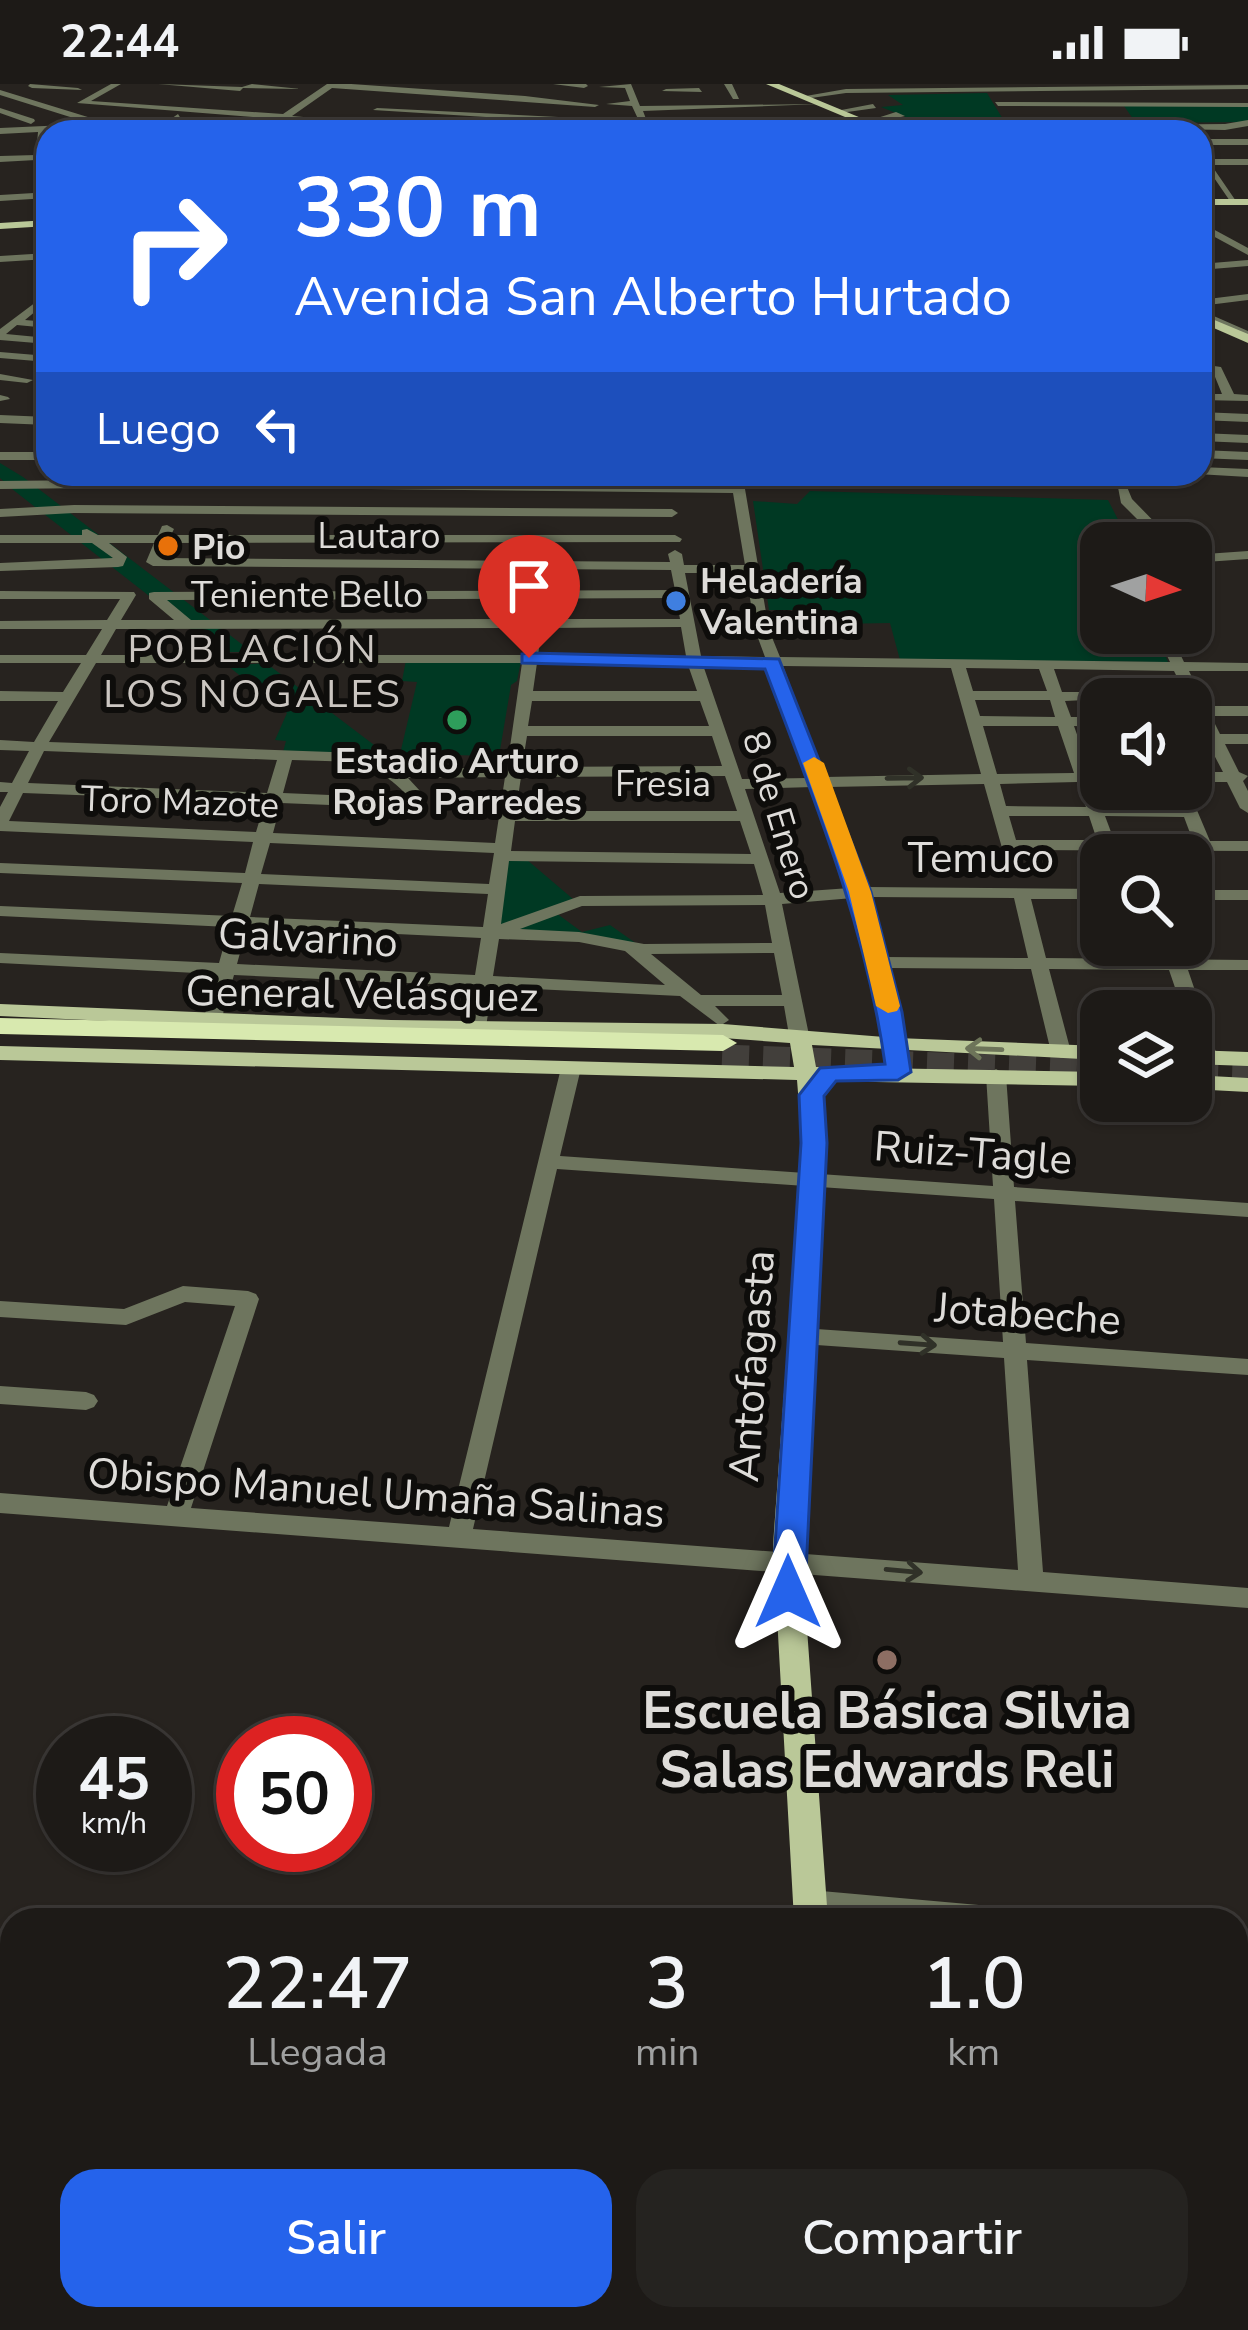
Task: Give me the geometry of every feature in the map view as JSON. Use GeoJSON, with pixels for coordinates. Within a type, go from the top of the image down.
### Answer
{"type":"FeatureCollection","features":[{"type":"Feature","properties":{"kind":"highway"},"geometry":{"type":"LineString","coordinates":[[0,1013],[125,1031]]}},
{"type":"Feature","properties":{"kind":"highway","name":"General Velásquez"},"geometry":{"type":"LineString","coordinates":[[0,1026],[722,1041]]}},
{"type":"Feature","properties":{"kind":"highway","name":"General Velásquez"},"geometry":{"type":"LineString","coordinates":[[0,1039],[722,1041]]}},
{"type":"Feature","properties":{"kind":"main road"},"geometry":{"type":"LineString","coordinates":[[755,88],[787,91],[801,101]]}},
{"type":"Feature","properties":{"kind":"main road"},"geometry":{"type":"LineString","coordinates":[[772,88],[853,120]]}},
{"type":"Feature","properties":{"kind":"main road"},"geometry":{"type":"LineString","coordinates":[[1212,204],[1245,204]]}},
{"type":"Feature","properties":{"kind":"main road"},"geometry":{"type":"LineString","coordinates":[[0,228],[36,226]]}},
{"type":"Feature","properties":{"kind":"main road"},"geometry":{"type":"LineString","coordinates":[[1212,322],[1248,339]]}},
{"type":"Feature","properties":{"kind":"main road"},"geometry":{"type":"LineString","coordinates":[[1212,324],[1248,339]]}},
{"type":"Feature","properties":{"kind":"main road"},"geometry":{"type":"LineString","coordinates":[[0,1013],[799,1035],[897,1045],[1080,1053]]}},
{"type":"Feature","properties":{"kind":"main road","name":"Antofagasta"},"geometry":{"type":"LineString","coordinates":[[799,1035],[815,1081],[788,1562],[811,1908]]}},
{"type":"Feature","properties":{"kind":"main road"},"geometry":{"type":"LineString","coordinates":[[0,1053],[571,1068],[815,1081],[898,1072],[1080,1078]]}},
{"type":"Feature","properties":{"kind":"main road"},"geometry":{"type":"LineString","coordinates":[[1212,1058],[1248,1059]]}},
{"type":"Feature","properties":{"kind":"main road"},"geometry":{"type":"LineString","coordinates":[[1212,1083],[1248,1084]]}},
{"type":"Feature","properties":{"kind":"street"},"geometry":{"type":"LineString","coordinates":[[54,109],[86,101],[117,84]]}},
{"type":"Feature","properties":{"kind":"street"},"geometry":{"type":"LineString","coordinates":[[161,84],[193,92]]}},
{"type":"Feature","properties":{"kind":"street"},"geometry":{"type":"LineString","coordinates":[[557,84],[585,90]]}},
{"type":"Feature","properties":{"kind":"street"},"geometry":{"type":"LineString","coordinates":[[728,84],[742,106]]}},
{"type":"Feature","properties":{"kind":"street"},"geometry":{"type":"LineString","coordinates":[[742,106],[772,88],[799,84]]}},
{"type":"Feature","properties":{"kind":"street"},"geometry":{"type":"LineString","coordinates":[[787,91],[830,84]]}},
{"type":"Feature","properties":{"kind":"street"},"geometry":{"type":"LineString","coordinates":[[14,96],[34,85],[73,88]]}},
{"type":"Feature","properties":{"kind":"street"},"geometry":{"type":"LineString","coordinates":[[282,120],[331,85],[526,96],[585,90]]}},
{"type":"Feature","properties":{"kind":"street"},"geometry":{"type":"LineString","coordinates":[[207,111],[244,86]]}},
{"type":"Feature","properties":{"kind":"street"},"geometry":{"type":"LineString","coordinates":[[156,95],[208,87],[297,89]]}},
{"type":"Feature","properties":{"kind":"street"},"geometry":{"type":"LineString","coordinates":[[236,120],[280,88]]}},
{"type":"Feature","properties":{"kind":"street"},"geometry":{"type":"LineString","coordinates":[[371,120],[397,88]]}},
{"type":"Feature","properties":{"kind":"street"},"geometry":{"type":"LineString","coordinates":[[780,114],[882,90]]}},
{"type":"Feature","properties":{"kind":"street"},"geometry":{"type":"LineString","coordinates":[[575,120],[638,110],[707,110],[882,90],[991,94],[1248,91]]}},
{"type":"Feature","properties":{"kind":"street"},"geometry":{"type":"LineString","coordinates":[[638,110],[666,91],[735,120]]}},
{"type":"Feature","properties":{"kind":"street"},"geometry":{"type":"LineString","coordinates":[[0,92],[82,118]]}},
{"type":"Feature","properties":{"kind":"street"},"geometry":{"type":"LineString","coordinates":[[1079,104],[1092,93],[1192,92],[1248,105]]}},
{"type":"Feature","properties":{"kind":"street"},"geometry":{"type":"LineString","coordinates":[[99,120],[137,94]]}},
{"type":"Feature","properties":{"kind":"street"},"geometry":{"type":"LineString","coordinates":[[317,94],[368,98]]}},
{"type":"Feature","properties":{"kind":"street"},"geometry":{"type":"LineString","coordinates":[[991,94],[1079,104],[1091,120]]}},
{"type":"Feature","properties":{"kind":"street"},"geometry":{"type":"LineString","coordinates":[[991,94],[1007,120]]}},
{"type":"Feature","properties":{"kind":"street"},"geometry":{"type":"LineString","coordinates":[[410,120],[424,105],[477,108],[490,95]]}},
{"type":"Feature","properties":{"kind":"street"},"geometry":{"type":"LineString","coordinates":[[606,95],[638,110]]}},
{"type":"Feature","properties":{"kind":"street"},"geometry":{"type":"LineString","coordinates":[[606,95],[667,120]]}},
{"type":"Feature","properties":{"kind":"street"},"geometry":{"type":"LineString","coordinates":[[14,96],[117,107],[247,110],[307,120]]}},
{"type":"Feature","properties":{"kind":"street"},"geometry":{"type":"LineString","coordinates":[[502,118],[526,96]]}},
{"type":"Feature","properties":{"kind":"street"},"geometry":{"type":"LineString","coordinates":[[513,109],[593,109],[526,96]]}},
{"type":"Feature","properties":{"kind":"street"},"geometry":{"type":"LineString","coordinates":[[258,103],[301,106]]}},
{"type":"Feature","properties":{"kind":"street"},"geometry":{"type":"LineString","coordinates":[[424,105],[532,120]]}},
{"type":"Feature","properties":{"kind":"street"},"geometry":{"type":"LineString","coordinates":[[830,120],[873,106]]}},
{"type":"Feature","properties":{"kind":"street"},"geometry":{"type":"LineString","coordinates":[[140,120],[159,107]]}},
{"type":"Feature","properties":{"kind":"street"},"geometry":{"type":"LineString","coordinates":[[0,110],[31,121]]}},
{"type":"Feature","properties":{"kind":"street"},"geometry":{"type":"LineString","coordinates":[[322,111],[393,120]]}},
{"type":"Feature","properties":{"kind":"street"},"geometry":{"type":"LineString","coordinates":[[564,120],[573,112]]}},
{"type":"Feature","properties":{"kind":"street"},"geometry":{"type":"LineString","coordinates":[[48,120],[82,118]]}},
{"type":"Feature","properties":{"kind":"street"},"geometry":{"type":"LineString","coordinates":[[0,130],[36,121]]}},
{"type":"Feature","properties":{"kind":"street"},"geometry":{"type":"LineString","coordinates":[[1212,132],[1248,123]]}},
{"type":"Feature","properties":{"kind":"street"},"geometry":{"type":"LineString","coordinates":[[0,130],[36,129]]}},
{"type":"Feature","properties":{"kind":"street"},"geometry":{"type":"LineString","coordinates":[[1212,130],[1228,130],[1245,139],[1248,151],[1212,148]]}},
{"type":"Feature","properties":{"kind":"street"},"geometry":{"type":"LineString","coordinates":[[1212,145],[1245,139]]}},
{"type":"Feature","properties":{"kind":"street"},"geometry":{"type":"LineString","coordinates":[[0,159],[36,160]]}},
{"type":"Feature","properties":{"kind":"street"},"geometry":{"type":"LineString","coordinates":[[0,169],[36,162]]}},
{"type":"Feature","properties":{"kind":"street"},"geometry":{"type":"LineString","coordinates":[[1212,162],[1248,162]]}},
{"type":"Feature","properties":{"kind":"street"},"geometry":{"type":"LineString","coordinates":[[1212,172],[1245,204]]}},
{"type":"Feature","properties":{"kind":"street"},"geometry":{"type":"LineString","coordinates":[[0,198],[36,196]]}},
{"type":"Feature","properties":{"kind":"street"},"geometry":{"type":"LineString","coordinates":[[0,211],[36,209]]}},
{"type":"Feature","properties":{"kind":"street"},"geometry":{"type":"LineString","coordinates":[[1214,228],[1248,237]]}},
{"type":"Feature","properties":{"kind":"street"},"geometry":{"type":"LineString","coordinates":[[1214,228],[1248,252]]}},
{"type":"Feature","properties":{"kind":"street"},"geometry":{"type":"LineString","coordinates":[[0,245],[36,243]]}},
{"type":"Feature","properties":{"kind":"street"},"geometry":{"type":"LineString","coordinates":[[0,259],[36,257]]}},
{"type":"Feature","properties":{"kind":"street"},"geometry":{"type":"LineString","coordinates":[[1212,266],[1246,274]]}},
{"type":"Feature","properties":{"kind":"street"},"geometry":{"type":"LineString","coordinates":[[0,273],[36,271]]}},
{"type":"Feature","properties":{"kind":"street"},"geometry":{"type":"LineString","coordinates":[[1212,292],[1227,300]]}},
{"type":"Feature","properties":{"kind":"street"},"geometry":{"type":"LineString","coordinates":[[1212,302],[1248,297]]}},
{"type":"Feature","properties":{"kind":"street"},"geometry":{"type":"LineString","coordinates":[[0,335],[34,308]]}},
{"type":"Feature","properties":{"kind":"street"},"geometry":{"type":"LineString","coordinates":[[15,322],[36,324]]}},
{"type":"Feature","properties":{"kind":"street"},"geometry":{"type":"LineString","coordinates":[[1212,332],[1228,333]]}},
{"type":"Feature","properties":{"kind":"street"},"geometry":{"type":"LineString","coordinates":[[0,335],[36,340]]}},
{"type":"Feature","properties":{"kind":"street"},"geometry":{"type":"LineString","coordinates":[[0,355],[36,358]]}},
{"type":"Feature","properties":{"kind":"street"},"geometry":{"type":"LineString","coordinates":[[1212,373],[1238,398],[1247,420],[1212,417]]}},
{"type":"Feature","properties":{"kind":"street"},"geometry":{"type":"LineString","coordinates":[[0,377],[27,380]]}},
{"type":"Feature","properties":{"kind":"street"},"geometry":{"type":"LineString","coordinates":[[1212,379],[1220,377]]}},
{"type":"Feature","properties":{"kind":"street"},"geometry":{"type":"LineString","coordinates":[[26,421],[36,412]]}},
{"type":"Feature","properties":{"kind":"street"},"geometry":{"type":"LineString","coordinates":[[0,419],[36,421]]}},
{"type":"Feature","properties":{"kind":"street"},"geometry":{"type":"LineString","coordinates":[[1212,438],[1248,439]]}},
{"type":"Feature","properties":{"kind":"street"},"geometry":{"type":"LineString","coordinates":[[1212,454],[1248,456]]}},
{"type":"Feature","properties":{"kind":"street"},"geometry":{"type":"LineString","coordinates":[[0,456],[36,456]]}},
{"type":"Feature","properties":{"kind":"street"},"geometry":{"type":"LineString","coordinates":[[1212,471],[1248,472]]}},
{"type":"Feature","properties":{"kind":"street"},"geometry":{"type":"LineString","coordinates":[[0,485],[36,484]]}},
{"type":"Feature","properties":{"kind":"street"},"geometry":{"type":"LineString","coordinates":[[164,536],[187,486]]}},
{"type":"Feature","properties":{"kind":"street"},"geometry":{"type":"LineString","coordinates":[[319,659],[375,486]]}},
{"type":"Feature","properties":{"kind":"street"},"geometry":{"type":"LineString","coordinates":[[477,1027],[557,486]]}},
{"type":"Feature","properties":{"kind":"street","name":"8 de Enero"},"geometry":{"type":"LineString","coordinates":[[672,486],[676,568],[694,660],[762,859],[799,1035]]}},
{"type":"Feature","properties":{"kind":"street"},"geometry":{"type":"LineString","coordinates":[[720,486],[743,493],[750,569],[772,663],[860,892],[897,1045],[898,1072]]}},
{"type":"Feature","properties":{"kind":"street"},"geometry":{"type":"LineString","coordinates":[[1121,486],[1126,500],[1147,522]]}},
{"type":"Feature","properties":{"kind":"street"},"geometry":{"type":"LineString","coordinates":[[0,567],[118,563],[120,557],[57,510]]}},
{"type":"Feature","properties":{"kind":"street"},"geometry":{"type":"LineString","coordinates":[[0,513],[672,513]]}},
{"type":"Feature","properties":{"kind":"street","name":"Lautaro"},"geometry":{"type":"LineString","coordinates":[[164,536],[153,562],[750,569]]}},
{"type":"Feature","properties":{"kind":"street"},"geometry":{"type":"LineString","coordinates":[[0,539],[675,539]]}},
{"type":"Feature","properties":{"kind":"street"},"geometry":{"type":"LineString","coordinates":[[1212,558],[1248,555]]}},
{"type":"Feature","properties":{"kind":"street"},"geometry":{"type":"LineString","coordinates":[[187,624],[154,596],[682,594]]}},
{"type":"Feature","properties":{"kind":"street"},"geometry":{"type":"LineString","coordinates":[[0,595],[129,596],[39,746],[8,788],[0,825]]}},
{"type":"Feature","properties":{"kind":"street","name":"Teniente Bello"},"geometry":{"type":"LineString","coordinates":[[0,625],[687,623]]}},
{"type":"Feature","properties":{"kind":"street"},"geometry":{"type":"LineString","coordinates":[[1174,654],[1186,678]]}},
{"type":"Feature","properties":{"kind":"street"},"geometry":{"type":"LineString","coordinates":[[0,659],[529,658],[1248,667]]}},
{"type":"Feature","properties":{"kind":"street"},"geometry":{"type":"LineString","coordinates":[[958,665],[1012,852],[1080,847]]}},
{"type":"Feature","properties":{"kind":"street"},"geometry":{"type":"LineString","coordinates":[[1045,665],[1080,759]]}},
{"type":"Feature","properties":{"kind":"street"},"geometry":{"type":"LineString","coordinates":[[1127,666],[1132,678]]}},
{"type":"Feature","properties":{"kind":"street"},"geometry":{"type":"LineString","coordinates":[[523,696],[708,695]]}},
{"type":"Feature","properties":{"kind":"street"},"geometry":{"type":"LineString","coordinates":[[966,695],[1080,697]]}},
{"type":"Feature","properties":{"kind":"street"},"geometry":{"type":"LineString","coordinates":[[0,697],[67,697]]}},
{"type":"Feature","properties":{"kind":"street"},"geometry":{"type":"LineString","coordinates":[[1212,711],[1248,712]]}},
{"type":"Feature","properties":{"kind":"street"},"geometry":{"type":"LineString","coordinates":[[974,721],[1080,722]]}},
{"type":"Feature","properties":{"kind":"street"},"geometry":{"type":"LineString","coordinates":[[1212,730],[1241,776],[1248,808]]}},
{"type":"Feature","properties":{"kind":"street"},"geometry":{"type":"LineString","coordinates":[[518,731],[720,731]]}},
{"type":"Feature","properties":{"kind":"street"},"geometry":{"type":"LineString","coordinates":[[1212,744],[1248,739]]}},
{"type":"Feature","properties":{"kind":"street"},"geometry":{"type":"LineString","coordinates":[[0,745],[359,758],[393,772],[820,780],[1080,777]]}},
{"type":"Feature","properties":{"kind":"street"},"geometry":{"type":"LineString","coordinates":[[1073,748],[1080,748]]}},
{"type":"Feature","properties":{"kind":"street"},"geometry":{"type":"LineString","coordinates":[[212,1021],[286,755]]}},
{"type":"Feature","properties":{"kind":"street"},"geometry":{"type":"LineString","coordinates":[[8,788],[404,803],[413,792],[393,772]]}},
{"type":"Feature","properties":{"kind":"street"},"geometry":{"type":"LineString","coordinates":[[1000,811],[1190,812],[1199,834]]}},
{"type":"Feature","properties":{"kind":"street"},"geometry":{"type":"LineString","coordinates":[[1095,812],[1104,834]]}},
{"type":"Feature","properties":{"kind":"street","name":"Fresia"},"geometry":{"type":"LineString","coordinates":[[505,816],[748,815]]}},
{"type":"Feature","properties":{"kind":"street","name":"Toro Mazote"},"geometry":{"type":"LineString","coordinates":[[0,825],[500,852],[762,859]]}},
{"type":"Feature","properties":{"kind":"street"},"geometry":{"type":"LineString","coordinates":[[1212,846],[1248,846]]}},
{"type":"Feature","properties":{"kind":"street"},"geometry":{"type":"LineString","coordinates":[[0,868],[495,890]]}},
{"type":"Feature","properties":{"kind":"street","name":"Temuco"},"geometry":{"type":"LineString","coordinates":[[489,934],[574,902],[773,899],[860,892],[1080,894]]}},
{"type":"Feature","properties":{"kind":"street"},"geometry":{"type":"LineString","coordinates":[[1021,893],[1061,1052]]}},
{"type":"Feature","properties":{"kind":"street"},"geometry":{"type":"LineString","coordinates":[[1212,895],[1248,895]]}},
{"type":"Feature","properties":{"kind":"street"},"geometry":{"type":"LineString","coordinates":[[0,911],[602,938],[628,945],[784,948]]}},
{"type":"Feature","properties":{"kind":"street"},"geometry":{"type":"LineString","coordinates":[[628,945],[690,996],[722,1041]]}},
{"type":"Feature","properties":{"kind":"street","name":"Galvarino"},"geometry":{"type":"LineString","coordinates":[[0,958],[793,1000]]}},
{"type":"Feature","properties":{"kind":"street"},"geometry":{"type":"LineString","coordinates":[[878,962],[1080,964]]}},
{"type":"Feature","properties":{"kind":"street"},"geometry":{"type":"LineString","coordinates":[[1212,964],[1248,965]]}},
{"type":"Feature","properties":{"kind":"street"},"geometry":{"type":"LineString","coordinates":[[458,1538],[571,1068]]}},
{"type":"Feature","properties":{"kind":"street"},"geometry":{"type":"LineString","coordinates":[[996,1075],[1031,1581]]}},
{"type":"Feature","properties":{"kind":"street","name":"Ruiz-Tagle"},"geometry":{"type":"LineString","coordinates":[[550,1162],[1248,1210]]}},
{"type":"Feature","properties":{"kind":"street"},"geometry":{"type":"LineString","coordinates":[[0,1309],[126,1317],[183,1294],[248,1301],[176,1516]]}},
{"type":"Feature","properties":{"kind":"street","name":"Jotabeche"},"geometry":{"type":"LineString","coordinates":[[802,1336],[1248,1367]]}},
{"type":"Feature","properties":{"kind":"street"},"geometry":{"type":"LineString","coordinates":[[0,1395],[86,1402]]}},
{"type":"Feature","properties":{"kind":"street","name":"Obispo Manuel Umaña Salinas"},"geometry":{"type":"LineString","coordinates":[[0,1503],[1248,1598]]}},
{"type":"Feature","properties":{"kind":"green space"},"geometry":{"type":"Polygon","coordinates":[[[987,93],[1004,120],[913,120],[881,107],[903,105],[888,95],[987,93]]]}},
{"type":"Feature","properties":{"kind":"green space"},"geometry":{"type":"Polygon","coordinates":[[[1124,106],[1248,106],[1248,122],[1134,120],[1124,106]]]}},
{"type":"Feature","properties":{"kind":"green space"},"geometry":{"type":"Polygon","coordinates":[[[0,463],[252,652],[221,652],[12,489],[0,478],[0,463]]]}},
{"type":"Feature","properties":{"kind":"green space"},"geometry":{"type":"Polygon","coordinates":[[[810,491],[1108,500],[1119,522],[1080,522],[1080,654],[1165,654],[1168,662],[900,660],[890,623],[836,624],[827,617],[822,634],[797,632],[801,616],[824,617],[802,610],[769,610],[753,501],[797,504],[810,491]]]}},
{"type":"Feature","properties":{"kind":"green space","name":"Estadio Arturo Rojas Parredes"},"geometry":{"type":"Polygon","coordinates":[[[406,660],[521,661],[517,681],[511,685],[499,756],[400,754],[417,682],[402,681],[406,660]]]}},
{"type":"Feature","properties":{"kind":"green space"},"geometry":{"type":"Polygon","coordinates":[[[266,663],[386,754],[283,752],[286,741],[275,740],[287,713],[228,666],[266,663]]]}},
{"type":"Feature","properties":{"kind":"green space"},"geometry":{"type":"Polygon","coordinates":[[[526,859],[573,899],[552,910],[582,932],[610,925],[637,944],[499,926],[505,861],[526,859]]]}},
{"type":"Feature","properties":{"kind":"tunnel"},"geometry":{"type":"LineString","coordinates":[[722,1058],[1080,1071]]}},
{"type":"Feature","properties":{"kind":"tunnel"},"geometry":{"type":"LineString","coordinates":[[1212,1076],[1248,1077]]}},
{"type":"Feature","properties":{"kind":"slow traffic"},"geometry":{"type":"LineString","coordinates":[[814,763],[860,892],[888,1006]]}},
{"type":"Feature","properties":{"kind":"place","name":"Pio"},"geometry":{"type":"Point","coordinates":[168,546]}},
{"type":"Feature","properties":{"kind":"place","name":"Heladería Valentina"},"geometry":{"type":"Point","coordinates":[676,601]}},
{"type":"Feature","properties":{"kind":"place","name":"Estadio Arturo Rojas Parredes"},"geometry":{"type":"Point","coordinates":[457,720]}},
{"type":"Feature","properties":{"kind":"place","name":"Escuela Básica Silvia Salas Edwards Reli"},"geometry":{"type":"Point","coordinates":[887,1660]}},
{"type":"Feature","properties":{"kind":"district","name":"POBLACIÓN LOS NOGALES"},"geometry":{"type":"Point","coordinates":[253,670]}},
{"type":"Feature","properties":{"kind":"route"},"geometry":{"type":"LineString","coordinates":[[529,658],[772,663],[860,892],[897,1045],[898,1072],[829,1073],[812,1095],[814,1143],[788,1592]]}}]}
